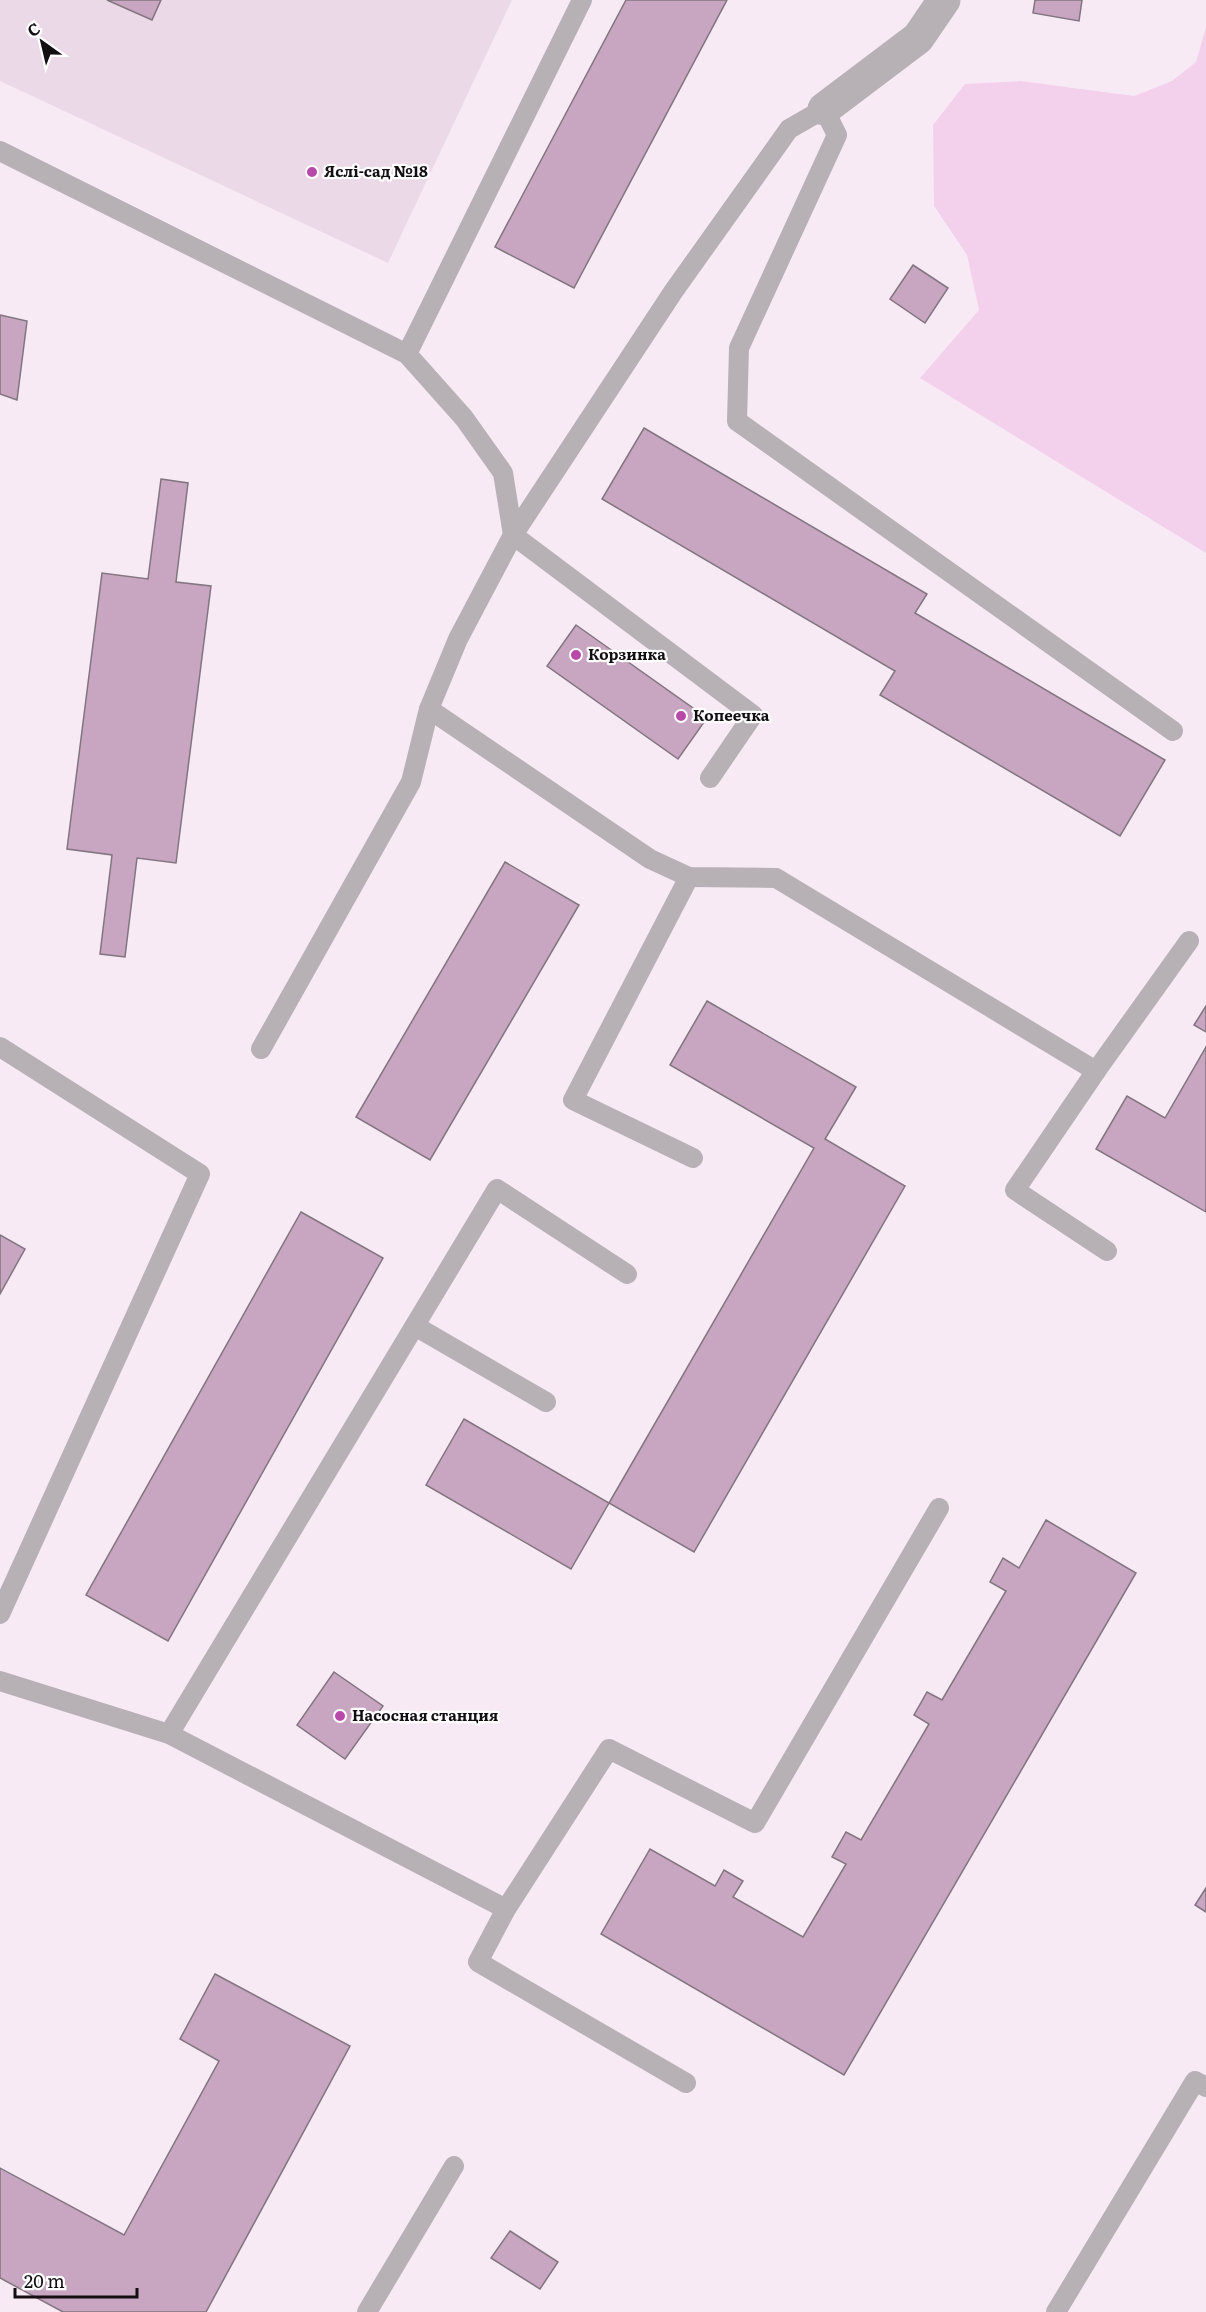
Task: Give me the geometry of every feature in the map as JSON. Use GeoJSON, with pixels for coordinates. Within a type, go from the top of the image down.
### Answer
{"type":"FeatureCollection","features":[{"type":"Feature","properties":{"kind":"street"},"geometry":{"type":"LineString","coordinates":[[824,109],[918,38],[944,0]]}},
{"type":"Feature","properties":{"kind":"lane"},"geometry":{"type":"LineString","coordinates":[[407,354],[582,0]]}},
{"type":"Feature","properties":{"kind":"lane"},"geometry":{"type":"LineString","coordinates":[[261,1049],[411,782],[429,709],[458,639],[513,535],[673,292],[789,129],[824,109],[837,135],[740,348],[737,422],[1173,731]]}},
{"type":"Feature","properties":{"kind":"lane"},"geometry":{"type":"LineString","coordinates":[[0,151],[407,354],[464,418],[503,473],[513,535],[753,715],[710,778]]}},
{"type":"Feature","properties":{"kind":"lane"},"geometry":{"type":"LineString","coordinates":[[429,709],[650,859],[689,877],[776,878],[1096,1071]]}},
{"type":"Feature","properties":{"kind":"lane"},"geometry":{"type":"LineString","coordinates":[[689,877],[573,1100],[693,1158]]}},
{"type":"Feature","properties":{"kind":"lane"},"geometry":{"type":"LineString","coordinates":[[1107,1251],[1015,1190],[1189,941]]}},
{"type":"Feature","properties":{"kind":"lane"},"geometry":{"type":"LineString","coordinates":[[0,1047],[200,1174],[0,1614]]}},
{"type":"Feature","properties":{"kind":"lane"},"geometry":{"type":"LineString","coordinates":[[170,1734],[497,1189],[627,1274]]}},
{"type":"Feature","properties":{"kind":"lane"},"geometry":{"type":"LineString","coordinates":[[415,1326],[546,1402]]}},
{"type":"Feature","properties":{"kind":"lane"},"geometry":{"type":"LineString","coordinates":[[686,2083],[478,1962],[506,1909],[609,1749],[754,1823],[939,1508]]}},
{"type":"Feature","properties":{"kind":"lane"},"geometry":{"type":"LineString","coordinates":[[0,1681],[170,1734],[506,1909]]}},
{"type":"Feature","properties":{"kind":"lane"},"geometry":{"type":"LineString","coordinates":[[1056,2312],[1195,2081],[1206,2087]]}},
{"type":"Feature","properties":{"kind":"lane"},"geometry":{"type":"LineString","coordinates":[[368,2312],[454,2166]]}},
{"type":"Feature","properties":{"kind":"shaded area","name":"Яслі-сад №18"},"geometry":{"type":"Polygon","coordinates":[[[0,0],[512,0],[388,263],[0,81],[0,0]]]}},
{"type":"Feature","properties":{"kind":"shaded area"},"geometry":{"type":"Polygon","coordinates":[[[1206,27],[1206,553],[920,378],[979,310],[967,255],[934,206],[933,125],[965,84],[1021,81],[1134,96],[1172,81],[1196,62],[1206,27]]]}},
{"type":"Feature","properties":{"kind":"building"},"geometry":{"type":"Polygon","coordinates":[[[107,0],[161,0],[152,20],[107,0]]]}},
{"type":"Feature","properties":{"kind":"building"},"geometry":{"type":"Polygon","coordinates":[[[626,0],[727,0],[574,288],[495,247],[626,0]]]}},
{"type":"Feature","properties":{"kind":"building"},"geometry":{"type":"Polygon","coordinates":[[[1035,0],[1082,0],[1079,21],[1033,13],[1035,0]]]}},
{"type":"Feature","properties":{"kind":"building"},"geometry":{"type":"Polygon","coordinates":[[[913,265],[948,288],[925,323],[890,299],[913,265]]]}},
{"type":"Feature","properties":{"kind":"building"},"geometry":{"type":"Polygon","coordinates":[[[0,315],[27,321],[17,400],[0,394],[0,315]]]}},
{"type":"Feature","properties":{"kind":"building"},"geometry":{"type":"Polygon","coordinates":[[[644,428],[927,594],[915,613],[1165,760],[1120,836],[880,695],[895,671],[602,499],[644,428]]]}},
{"type":"Feature","properties":{"kind":"building"},"geometry":{"type":"Polygon","coordinates":[[[161,479],[188,483],[176,582],[211,586],[176,863],[137,858],[125,957],[100,954],[112,855],[67,849],[102,573],[148,579],[161,479]]]}},
{"type":"Feature","properties":{"kind":"building"},"geometry":{"type":"Polygon","coordinates":[[[576,625],[707,718],[678,759],[547,666],[576,625]]]}},
{"type":"Feature","properties":{"kind":"building"},"geometry":{"type":"Polygon","coordinates":[[[505,862],[579,905],[430,1160],[356,1117],[505,862]]]}},
{"type":"Feature","properties":{"kind":"building"},"geometry":{"type":"Polygon","coordinates":[[[707,1001],[856,1087],[825,1139],[905,1186],[694,1552],[609,1503],[814,1148],[670,1065],[707,1001]]]}},
{"type":"Feature","properties":{"kind":"building"},"geometry":{"type":"Polygon","coordinates":[[[1206,1006],[1206,1032],[1194,1025],[1206,1006]]]}},
{"type":"Feature","properties":{"kind":"building"},"geometry":{"type":"Polygon","coordinates":[[[1206,1047],[1206,1212],[1096,1149],[1127,1096],[1165,1118],[1206,1047]]]}},
{"type":"Feature","properties":{"kind":"building"},"geometry":{"type":"Polygon","coordinates":[[[301,1212],[383,1258],[168,1641],[86,1595],[301,1212]]]}},
{"type":"Feature","properties":{"kind":"building"},"geometry":{"type":"Polygon","coordinates":[[[0,1235],[25,1249],[0,1294],[0,1235]]]}},
{"type":"Feature","properties":{"kind":"building"},"geometry":{"type":"Polygon","coordinates":[[[464,1419],[609,1503],[571,1569],[426,1485],[464,1419]]]}},
{"type":"Feature","properties":{"kind":"building"},"geometry":{"type":"Polygon","coordinates":[[[1046,1520],[1136,1573],[844,2075],[601,1934],[650,1849],[715,1886],[724,1870],[743,1881],[733,1897],[803,1937],[846,1864],[832,1857],[846,1832],[861,1840],[929,1724],[914,1715],[927,1692],[942,1700],[1006,1591],[990,1582],[1003,1558],[1019,1568],[1046,1520]]]}},
{"type":"Feature","properties":{"kind":"building","name":"Насосная станция"},"geometry":{"type":"Polygon","coordinates":[[[334,1672],[383,1706],[345,1759],[297,1725],[334,1672]]]}},
{"type":"Feature","properties":{"kind":"building"},"geometry":{"type":"Polygon","coordinates":[[[1206,1888],[1206,1912],[1195,1905],[1206,1888]]]}},
{"type":"Feature","properties":{"kind":"building"},"geometry":{"type":"Polygon","coordinates":[[[215,1974],[350,2046],[206,2312],[63,2312],[0,2278],[0,2168],[124,2235],[219,2061],[180,2039],[215,1974]]]}},
{"type":"Feature","properties":{"kind":"building"},"geometry":{"type":"Polygon","coordinates":[[[510,2231],[558,2262],[540,2289],[491,2258],[510,2231]]]}},
{"type":"Feature","properties":{"kind":"place","name":"Яслі-сад №18"},"geometry":{"type":"Point","coordinates":[312,172]}},
{"type":"Feature","properties":{"kind":"place","name":"Корзинка"},"geometry":{"type":"Point","coordinates":[576,655]}},
{"type":"Feature","properties":{"kind":"place","name":"Копеечка"},"geometry":{"type":"Point","coordinates":[681,716]}},
{"type":"Feature","properties":{"kind":"place","name":"Насосная станция"},"geometry":{"type":"Point","coordinates":[340,1716]}}]}
